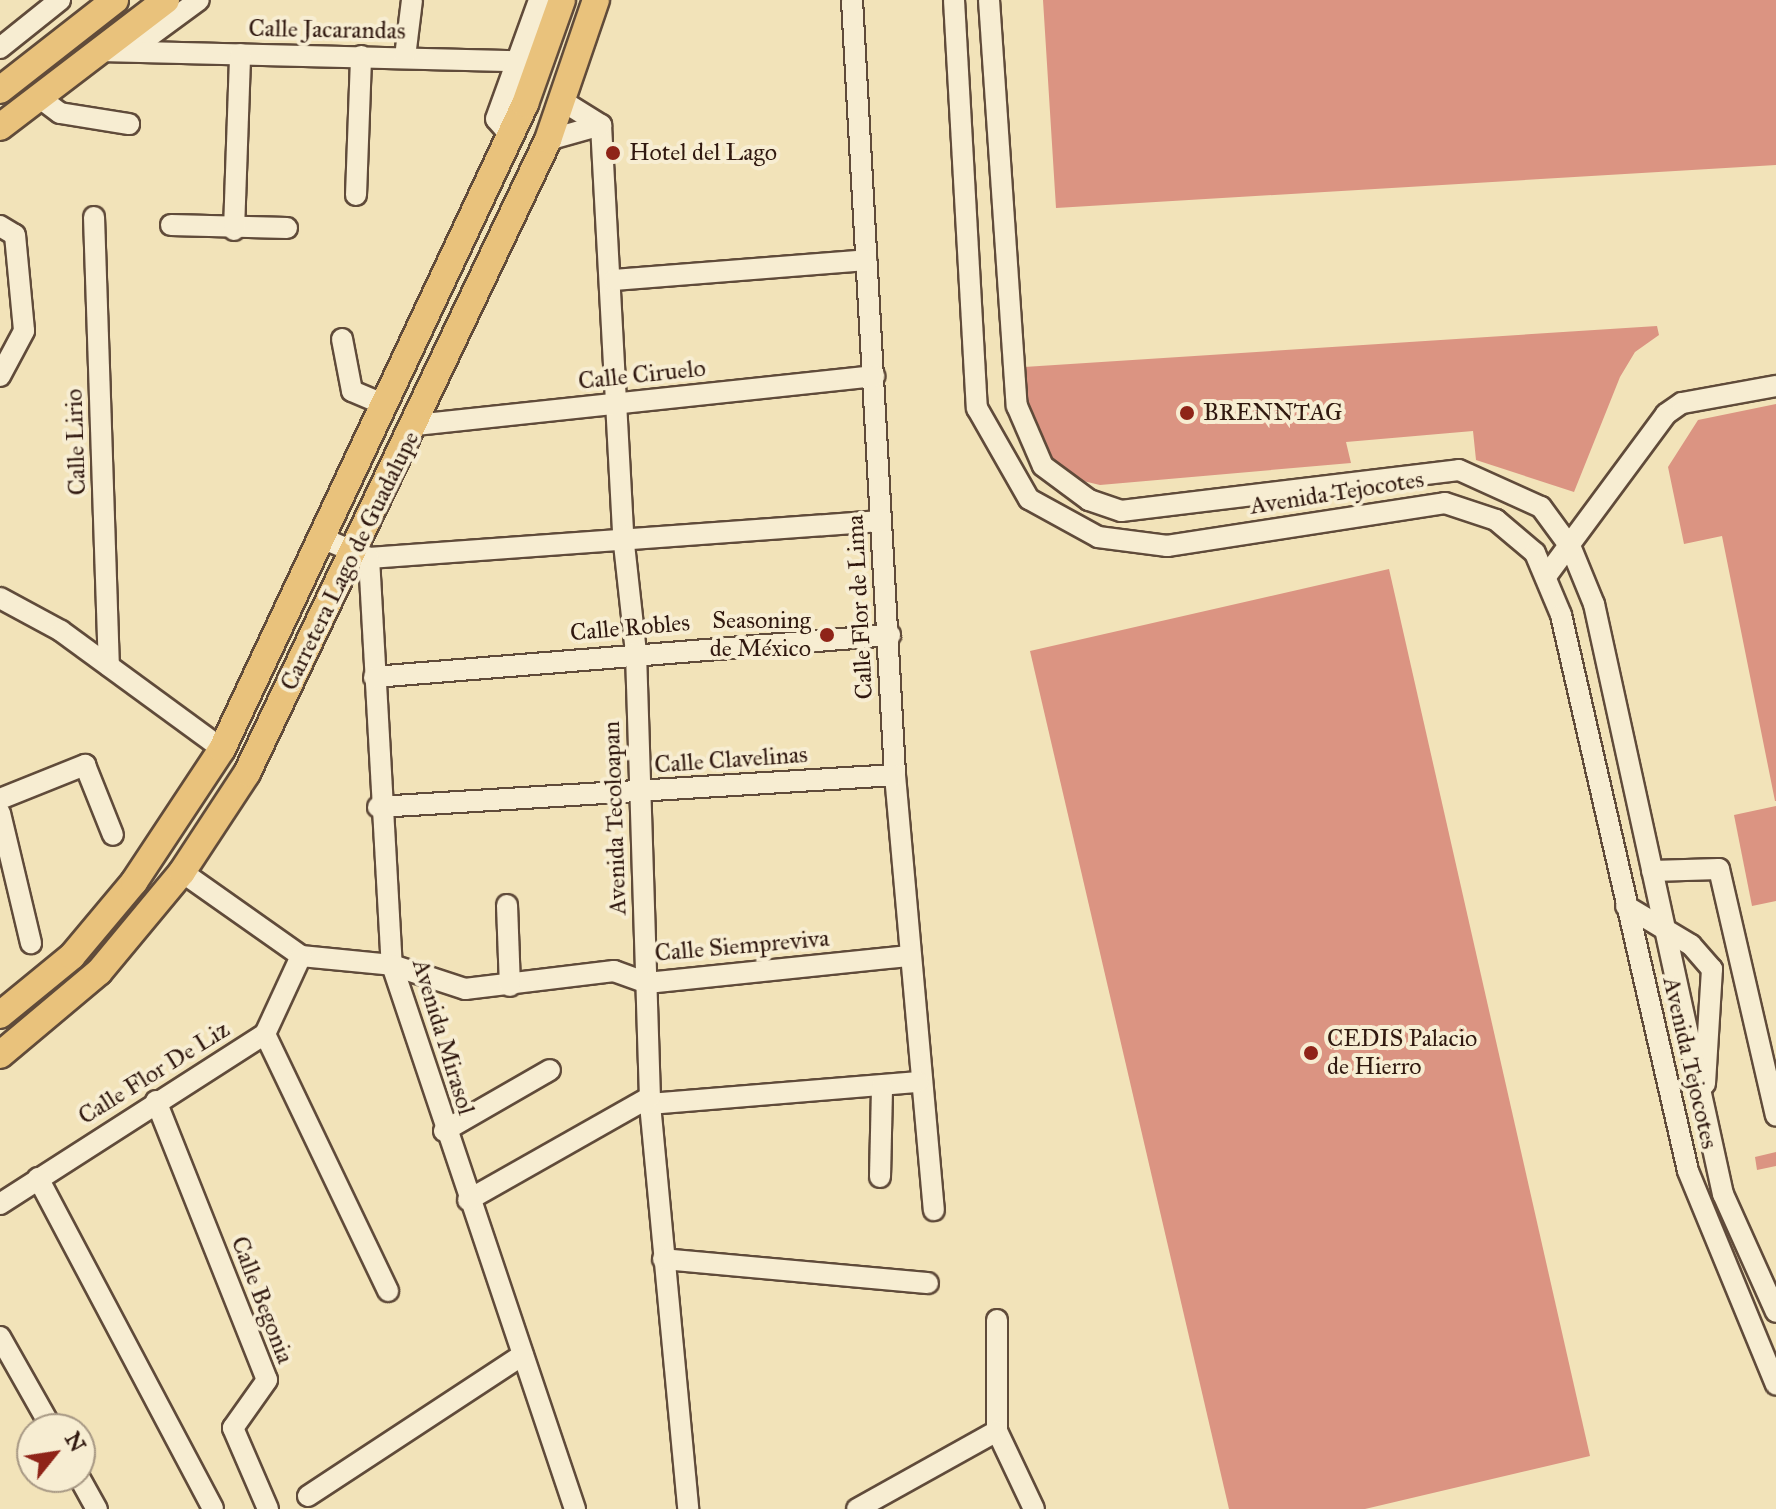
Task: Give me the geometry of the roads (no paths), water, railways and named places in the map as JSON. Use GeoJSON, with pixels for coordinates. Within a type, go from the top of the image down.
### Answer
{"type":"FeatureCollection","features":[{"type":"Feature","properties":{"kind":"main road"},"geometry":{"type":"LineString","coordinates":[[0,90],[115,0]]}},
{"type":"Feature","properties":{"kind":"main road"},"geometry":{"type":"LineString","coordinates":[[0,127],[100,51],[129,40],[166,0]]}},
{"type":"Feature","properties":{"kind":"main road","name":"Carretera Lago de Guadalupe"},"geometry":{"type":"LineString","coordinates":[[0,1015],[72,956],[134,882],[222,749],[324,539],[510,135],[562,0]]}},
{"type":"Feature","properties":{"kind":"main road","name":"Carretera Lago de Guadalupe"},"geometry":{"type":"LineString","coordinates":[[0,1055],[99,972],[182,872],[247,773],[362,556],[416,425],[564,102],[596,0]]}},
{"type":"Feature","properties":{"kind":"street"},"geometry":{"type":"LineString","coordinates":[[0,48],[60,0]]}},
{"type":"Feature","properties":{"kind":"street"},"geometry":{"type":"LineString","coordinates":[[129,40],[199,0]]}},
{"type":"Feature","properties":{"kind":"street"},"geometry":{"type":"LineString","coordinates":[[405,57],[412,0]]}},
{"type":"Feature","properties":{"kind":"street"},"geometry":{"type":"LineString","coordinates":[[510,135],[496,119],[539,0]]}},
{"type":"Feature","properties":{"kind":"street","name":"Calle Flor de Lima"},"geometry":{"type":"LineString","coordinates":[[852,0],[890,635],[895,775],[918,1082],[934,1210]]}},
{"type":"Feature","properties":{"kind":"street","name":"Avenida Tejocotes"},"geometry":{"type":"LineString","coordinates":[[954,0],[977,408],[1029,499],[1098,537],[1167,546],[1445,503],[1471,508],[1518,534],[1547,575],[1688,1171],[1776,1385]]}},
{"type":"Feature","properties":{"kind":"street","name":"Avenida Tejocotes"},"geometry":{"type":"LineString","coordinates":[[989,0],[1017,406],[1043,466],[1089,500],[1121,511],[1459,470],[1541,507],[1571,548],[1594,604],[1723,1194],[1776,1312]]}},
{"type":"Feature","properties":{"kind":"street","name":"Calle Jacarandas"},"geometry":{"type":"LineString","coordinates":[[129,40],[240,54],[517,61]]}},
{"type":"Feature","properties":{"kind":"street"},"geometry":{"type":"LineString","coordinates":[[234,222],[240,54]]}},
{"type":"Feature","properties":{"kind":"street"},"geometry":{"type":"LineString","coordinates":[[356,195],[361,56]]}},
{"type":"Feature","properties":{"kind":"street"},"geometry":{"type":"LineString","coordinates":[[40,98],[60,113],[129,124]]}},
{"type":"Feature","properties":{"kind":"street"},"geometry":{"type":"LineString","coordinates":[[564,102],[601,125]]}},
{"type":"Feature","properties":{"kind":"street"},"geometry":{"type":"LineString","coordinates":[[548,140],[601,125]]}},
{"type":"Feature","properties":{"kind":"street","name":"Avenida Tecoloapan"},"geometry":{"type":"LineString","coordinates":[[601,125],[614,280],[615,405],[623,535],[636,653],[650,1101],[688,1509]]}},
{"type":"Feature","properties":{"kind":"street","name":"Calle Lirio"},"geometry":{"type":"LineString","coordinates":[[94,217],[109,666]]}},
{"type":"Feature","properties":{"kind":"street"},"geometry":{"type":"LineString","coordinates":[[171,225],[234,222],[287,228]]}},
{"type":"Feature","properties":{"kind":"street"},"geometry":{"type":"LineString","coordinates":[[0,226],[15,235],[24,331],[0,376]]}},
{"type":"Feature","properties":{"kind":"street"},"geometry":{"type":"LineString","coordinates":[[614,280],[866,260]]}},
{"type":"Feature","properties":{"kind":"street"},"geometry":{"type":"LineString","coordinates":[[342,339],[352,391],[385,405]]}},
{"type":"Feature","properties":{"kind":"street","name":"Calle Ciruelo"},"geometry":{"type":"LineString","coordinates":[[416,425],[874,376]]}},
{"type":"Feature","properties":{"kind":"street"},"geometry":{"type":"LineString","coordinates":[[1547,575],[1571,548],[1666,414],[1682,403],[1776,386]]}},
{"type":"Feature","properties":{"kind":"street"},"geometry":{"type":"LineString","coordinates":[[324,539],[362,556],[623,535],[881,521]]}},
{"type":"Feature","properties":{"kind":"street","name":"Avenida Mirasol"},"geometry":{"type":"LineString","coordinates":[[362,556],[374,677],[378,807],[392,965],[444,1131],[575,1509]]}},
{"type":"Feature","properties":{"kind":"street"},"geometry":{"type":"LineString","coordinates":[[0,598],[109,666],[222,749]]}},
{"type":"Feature","properties":{"kind":"street","name":"Calle Robles"},"geometry":{"type":"LineString","coordinates":[[374,677],[636,653],[890,635]]}},
{"type":"Feature","properties":{"kind":"street"},"geometry":{"type":"LineString","coordinates":[[0,799],[85,765],[113,835]]}},
{"type":"Feature","properties":{"kind":"street","name":"Calle Clavelinas"},"geometry":{"type":"LineString","coordinates":[[378,807],[895,775]]}},
{"type":"Feature","properties":{"kind":"street"},"geometry":{"type":"LineString","coordinates":[[0,813],[31,943]]}},
{"type":"Feature","properties":{"kind":"street"},"geometry":{"type":"LineString","coordinates":[[1652,871],[1719,869],[1775,1115]]}},
{"type":"Feature","properties":{"kind":"street","name":"Calle Siempreviva"},"geometry":{"type":"LineString","coordinates":[[182,872],[301,956],[392,965],[465,989],[510,986],[614,971],[647,983],[909,956]]}},
{"type":"Feature","properties":{"kind":"street"},"geometry":{"type":"LineString","coordinates":[[507,905],[510,986]]}},
{"type":"Feature","properties":{"kind":"street"},"geometry":{"type":"LineString","coordinates":[[1626,906],[1666,933],[1691,945],[1712,969],[1703,1105]]}},
{"type":"Feature","properties":{"kind":"street","name":"Calle Flor De Liz"},"geometry":{"type":"LineString","coordinates":[[0,1204],[156,1101],[265,1034],[301,956]]}},
{"type":"Feature","properties":{"kind":"street"},"geometry":{"type":"LineString","coordinates":[[265,1034],[388,1291]]}},
{"type":"Feature","properties":{"kind":"street"},"geometry":{"type":"LineString","coordinates":[[444,1131],[550,1070]]}},
{"type":"Feature","properties":{"kind":"street"},"geometry":{"type":"LineString","coordinates":[[468,1200],[650,1101],[918,1082]]}},
{"type":"Feature","properties":{"kind":"street"},"geometry":{"type":"LineString","coordinates":[[880,1177],[882,1086]]}},
{"type":"Feature","properties":{"kind":"street","name":"Calle Begonia"},"geometry":{"type":"LineString","coordinates":[[156,1101],[267,1380],[233,1428],[268,1509]]}},
{"type":"Feature","properties":{"kind":"street"},"geometry":{"type":"LineString","coordinates":[[38,1178],[213,1509]]}},
{"type":"Feature","properties":{"kind":"street"},"geometry":{"type":"LineString","coordinates":[[663,1259],[928,1283]]}},
{"type":"Feature","properties":{"kind":"street"},"geometry":{"type":"LineString","coordinates":[[997,1320],[997,1431],[1034,1509]]}},
{"type":"Feature","properties":{"kind":"street"},"geometry":{"type":"LineString","coordinates":[[0,1337],[43,1413]]}},
{"type":"Feature","properties":{"kind":"street"},"geometry":{"type":"LineString","coordinates":[[308,1496],[523,1355]]}},
{"type":"Feature","properties":{"kind":"street"},"geometry":{"type":"LineString","coordinates":[[857,1509],[997,1431]]}},
{"type":"Feature","properties":{"kind":"place","name":"Hotel del Lago"},"geometry":{"type":"Point","coordinates":[613,153]}},
{"type":"Feature","properties":{"kind":"place","name":"BRENNTAG"},"geometry":{"type":"Point","coordinates":[1187,413]}},
{"type":"Feature","properties":{"kind":"place","name":"Seasoning de México"},"geometry":{"type":"Point","coordinates":[827,635]}},
{"type":"Feature","properties":{"kind":"place","name":"CEDIS Palacio de Hierro"},"geometry":{"type":"Point","coordinates":[1311,1053]}}]}
